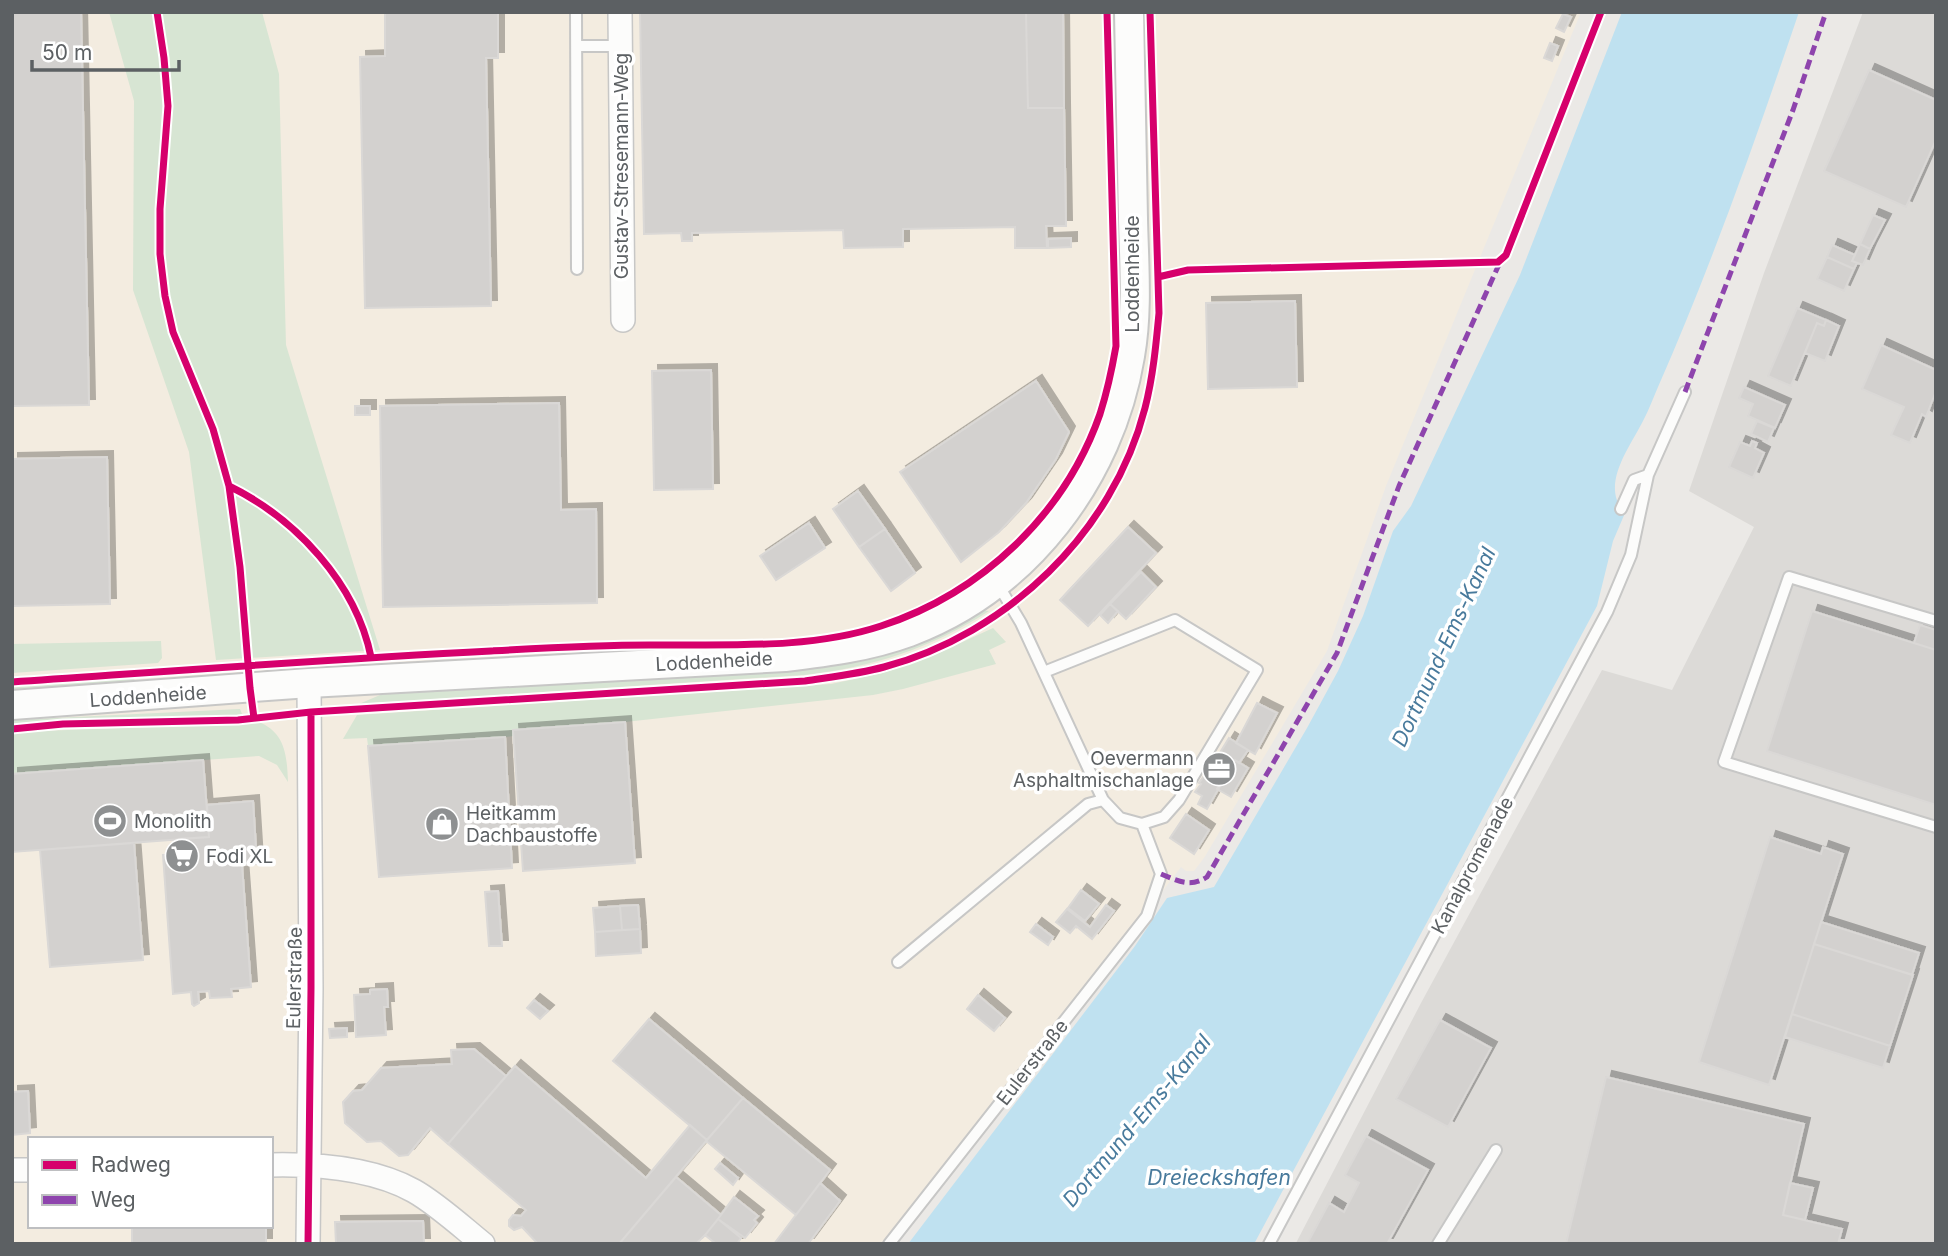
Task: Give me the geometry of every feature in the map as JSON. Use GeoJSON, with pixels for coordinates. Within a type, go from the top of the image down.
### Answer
{"type":"FeatureCollection","features":[{"type":"Feature","properties":{"kind":"street","name":"Gustav-Stresemann-Weg"},"geometry":{"type":"LineString","coordinates":[[620,12],[623,320]]}},
{"type":"Feature","properties":{"kind":"street","name":"Loddenheide"},"geometry":{"type":"LineString","coordinates":[[12,705],[309,683],[771,658],[850,649],[909,632],[997,583],[1033,550],[1060,519],[1088,477],[1103,448],[1124,385],[1131,354],[1134,314],[1129,12]]}},
{"type":"Feature","properties":{"kind":"street","name":"Eulerstraße"},"geometry":{"type":"LineString","coordinates":[[308,1244],[311,988],[309,683]]}},
{"type":"Feature","properties":{"kind":"street"},"geometry":{"type":"LineString","coordinates":[[273,1165],[309,1164],[364,1172],[414,1191],[483,1244]]}},
{"type":"Feature","properties":{"kind":"lane"},"geometry":{"type":"LineString","coordinates":[[576,12],[577,269]]}},
{"type":"Feature","properties":{"kind":"lane"},"geometry":{"type":"LineString","coordinates":[[577,46],[620,46]]}},
{"type":"Feature","properties":{"kind":"lane","name":"Kanalpromenade"},"geometry":{"type":"LineString","coordinates":[[1269,1244],[1607,612],[1631,555],[1648,475],[1685,392]]}},
{"type":"Feature","properties":{"kind":"lane","name":"Kanalpromenade"},"geometry":{"type":"LineString","coordinates":[[1621,509],[1634,480],[1648,475]]}},
{"type":"Feature","properties":{"kind":"lane"},"geometry":{"type":"LineString","coordinates":[[1936,621],[1788,577],[1724,762],[1936,827]]}},
{"type":"Feature","properties":{"kind":"lane"},"geometry":{"type":"LineString","coordinates":[[997,583],[1012,606],[1103,800],[1120,818],[1142,824],[1164,817],[1179,800],[1257,670],[1175,620],[1044,672]]}},
{"type":"Feature","properties":{"kind":"lane"},"geometry":{"type":"LineString","coordinates":[[898,962],[1088,804],[1103,800]]}},
{"type":"Feature","properties":{"kind":"lane","name":"Eulerstraße"},"geometry":{"type":"LineString","coordinates":[[889,1244],[1147,916],[1161,874],[1142,824]]}},
{"type":"Feature","properties":{"kind":"lane"},"geometry":{"type":"LineString","coordinates":[[1438,1244],[1496,1150]]}},
{"type":"Feature","properties":{"kind":"shaded area"},"geometry":{"type":"Polygon","coordinates":[[[12,12],[1581,12],[1386,486],[1327,651],[1204,858],[1194,871],[1186,871],[1181,867],[896,1244],[12,1244],[12,12]]]}},
{"type":"Feature","properties":{"kind":"shaded area"},"geometry":{"type":"Polygon","coordinates":[[[1863,12],[1936,12],[1936,1244],[1297,1244],[1421,1003],[1602,670],[1672,690],[1754,527],[1689,491],[1764,273],[1863,12]]]}},
{"type":"Feature","properties":{"kind":"green space"},"geometry":{"type":"Polygon","coordinates":[[[109,12],[262,12],[279,74],[286,345],[380,650],[216,660],[189,452],[133,290],[134,101],[109,12]]]}},
{"type":"Feature","properties":{"kind":"green space"},"geometry":{"type":"Polygon","coordinates":[[[980,610],[989,611],[923,646],[877,661],[829,672],[359,704],[380,695],[397,692],[688,674],[980,610]]]}},
{"type":"Feature","properties":{"kind":"green space"},"geometry":{"type":"Polygon","coordinates":[[[993,628],[1006,642],[989,650],[996,664],[873,695],[625,722],[513,730],[513,736],[505,737],[368,746],[367,738],[343,739],[357,715],[831,684],[883,673],[932,656],[993,628]]]}},
{"type":"Feature","properties":{"kind":"green space"},"geometry":{"type":"Polygon","coordinates":[[[161,641],[162,658],[158,663],[12,673],[12,644],[161,641]]]}},
{"type":"Feature","properties":{"kind":"green space"},"geometry":{"type":"Polygon","coordinates":[[[132,678],[135,680],[125,683],[12,694],[12,686],[132,678]]]}},
{"type":"Feature","properties":{"kind":"green space"},"geometry":{"type":"Polygon","coordinates":[[[240,709],[242,714],[237,716],[12,725],[12,720],[240,709]]]}},
{"type":"Feature","properties":{"kind":"green space"},"geometry":{"type":"Polygon","coordinates":[[[261,723],[276,733],[284,748],[288,782],[277,765],[259,756],[12,774],[12,732],[261,723]]]}},
{"type":"Feature","properties":{"kind":"water"},"geometry":{"type":"Polygon","coordinates":[[[1622,12],[1799,12],[1750,154],[1697,294],[1647,413],[1619,467],[1615,491],[1625,513],[1613,541],[1597,606],[1254,1244],[908,1244],[1135,946],[1167,898],[1214,887],[1307,728],[1338,671],[1363,616],[1393,531],[1411,506],[1520,275],[1622,12]]]}},
{"type":"Feature","properties":{"kind":"building"},"geometry":{"type":"Polygon","coordinates":[[[12,12],[81,12],[89,405],[12,406],[12,12]]]}},
{"type":"Feature","properties":{"kind":"building"},"geometry":{"type":"Polygon","coordinates":[[[385,12],[498,12],[498,58],[486,58],[491,306],[365,308],[360,57],[385,56],[385,12]]]}},
{"type":"Feature","properties":{"kind":"building"},"geometry":{"type":"Polygon","coordinates":[[[640,12],[1026,12],[1028,108],[1064,108],[1066,226],[1046,226],[1047,248],[1015,248],[1015,227],[903,229],[903,247],[844,248],[843,230],[692,233],[692,241],[682,241],[681,233],[644,234],[640,12]]]}},
{"type":"Feature","properties":{"kind":"building"},"geometry":{"type":"Polygon","coordinates":[[[1026,12],[1063,12],[1064,108],[1028,108],[1026,12]]]}},
{"type":"Feature","properties":{"kind":"building"},"geometry":{"type":"Polygon","coordinates":[[[1563,14],[1571,17],[1564,32],[1556,28],[1563,14]]]}},
{"type":"Feature","properties":{"kind":"building"},"geometry":{"type":"Polygon","coordinates":[[[1550,43],[1558,46],[1552,61],[1544,58],[1550,43]]]}},
{"type":"Feature","properties":{"kind":"building"},"geometry":{"type":"Polygon","coordinates":[[[1869,70],[1936,100],[1936,140],[1906,207],[1824,171],[1869,70]]]}},
{"type":"Feature","properties":{"kind":"building"},"geometry":{"type":"Polygon","coordinates":[[[1873,215],[1885,220],[1870,249],[1860,244],[1873,215]]]}},
{"type":"Feature","properties":{"kind":"building"},"geometry":{"type":"Polygon","coordinates":[[[1071,238],[1071,247],[1048,248],[1048,239],[1071,238]]]}},
{"type":"Feature","properties":{"kind":"building"},"geometry":{"type":"Polygon","coordinates":[[[1860,244],[1870,249],[1863,265],[1852,261],[1860,244]]]}},
{"type":"Feature","properties":{"kind":"building"},"geometry":{"type":"Polygon","coordinates":[[[1832,245],[1855,255],[1852,261],[1857,263],[1854,269],[1827,257],[1832,245]]]}},
{"type":"Feature","properties":{"kind":"building"},"geometry":{"type":"Polygon","coordinates":[[[1827,257],[1854,269],[1844,291],[1817,279],[1827,257]]]}},
{"type":"Feature","properties":{"kind":"building"},"geometry":{"type":"Polygon","coordinates":[[[1295,301],[1297,387],[1208,389],[1206,303],[1295,301]]]}},
{"type":"Feature","properties":{"kind":"building"},"geometry":{"type":"Polygon","coordinates":[[[1797,308],[1826,320],[1824,326],[1817,323],[1791,386],[1768,376],[1797,308]]]}},
{"type":"Feature","properties":{"kind":"building"},"geometry":{"type":"Polygon","coordinates":[[[1826,320],[1839,326],[1825,361],[1805,353],[1817,323],[1824,326],[1826,320]]]}},
{"type":"Feature","properties":{"kind":"building"},"geometry":{"type":"Polygon","coordinates":[[[1881,345],[1936,370],[1936,391],[1926,417],[1922,414],[1910,443],[1891,435],[1904,407],[1862,389],[1881,345]]]}},
{"type":"Feature","properties":{"kind":"building"},"geometry":{"type":"Polygon","coordinates":[[[711,370],[713,489],[654,490],[652,371],[711,370]]]}},
{"type":"Feature","properties":{"kind":"building"},"geometry":{"type":"Polygon","coordinates":[[[1036,381],[1069,432],[1056,459],[1026,503],[999,532],[961,562],[900,472],[1036,381]]]}},
{"type":"Feature","properties":{"kind":"building"},"geometry":{"type":"Polygon","coordinates":[[[1744,387],[1785,405],[1775,428],[1748,416],[1753,404],[1739,398],[1744,387]]]}},
{"type":"Feature","properties":{"kind":"building"},"geometry":{"type":"Polygon","coordinates":[[[559,403],[561,510],[596,509],[597,603],[383,607],[380,406],[559,403]]]}},
{"type":"Feature","properties":{"kind":"building"},"geometry":{"type":"Polygon","coordinates":[[[355,406],[370,406],[370,415],[355,415],[355,406]]]}},
{"type":"Feature","properties":{"kind":"building"},"geometry":{"type":"Polygon","coordinates":[[[1757,421],[1774,428],[1768,442],[1751,434],[1757,421]]]}},
{"type":"Feature","properties":{"kind":"building"},"geometry":{"type":"Polygon","coordinates":[[[1752,441],[1757,443],[1755,448],[1764,453],[1753,478],[1729,467],[1740,442],[1750,446],[1752,441]]]}},
{"type":"Feature","properties":{"kind":"building"},"geometry":{"type":"Polygon","coordinates":[[[107,457],[110,604],[12,606],[12,459],[107,457]]]}},
{"type":"Feature","properties":{"kind":"building"},"geometry":{"type":"Polygon","coordinates":[[[858,491],[885,529],[859,547],[833,509],[858,491]]]}},
{"type":"Feature","properties":{"kind":"building"},"geometry":{"type":"Polygon","coordinates":[[[809,523],[825,548],[776,580],[760,556],[809,523]]]}},
{"type":"Feature","properties":{"kind":"building"},"geometry":{"type":"Polygon","coordinates":[[[1128,527],[1156,553],[1088,626],[1060,600],[1128,527]]]}},
{"type":"Feature","properties":{"kind":"building"},"geometry":{"type":"Polygon","coordinates":[[[885,529],[915,573],[891,591],[859,547],[885,529]]]}},
{"type":"Feature","properties":{"kind":"building"},"geometry":{"type":"Polygon","coordinates":[[[1141,572],[1156,587],[1126,619],[1110,604],[1141,572]]]}},
{"type":"Feature","properties":{"kind":"building"},"geometry":{"type":"Polygon","coordinates":[[[1110,604],[1118,611],[1108,623],[1100,615],[1110,604]]]}},
{"type":"Feature","properties":{"kind":"building"},"geometry":{"type":"Polygon","coordinates":[[[1812,611],[1936,650],[1936,805],[1767,751],[1812,611]]]}},
{"type":"Feature","properties":{"kind":"building"},"geometry":{"type":"Polygon","coordinates":[[[1920,625],[1936,630],[1936,650],[1914,643],[1920,625]]]}},
{"type":"Feature","properties":{"kind":"building"},"geometry":{"type":"Polygon","coordinates":[[[1257,703],[1277,713],[1255,754],[1236,743],[1257,703]]]}},
{"type":"Feature","properties":{"kind":"building"},"geometry":{"type":"Polygon","coordinates":[[[625,722],[635,863],[523,871],[513,730],[625,722]]]}},
{"type":"Feature","properties":{"kind":"building","name":"Heitkamm Dachbaustoffe"},"geometry":{"type":"Polygon","coordinates":[[[505,737],[512,868],[379,877],[368,746],[505,737]]]}},
{"type":"Feature","properties":{"kind":"building","name":"Oevermann Asphaltmischanlage"},"geometry":{"type":"Polygon","coordinates":[[[1229,738],[1248,750],[1239,763],[1235,760],[1207,809],[1198,804],[1202,796],[1195,792],[1229,738]]]}},
{"type":"Feature","properties":{"kind":"building","name":"Monolith"},"geometry":{"type":"Polygon","coordinates":[[[203,760],[209,837],[12,852],[12,774],[203,760]]]}},
{"type":"Feature","properties":{"kind":"building"},"geometry":{"type":"Polygon","coordinates":[[[1235,760],[1248,768],[1231,797],[1217,789],[1235,760]]]}},
{"type":"Feature","properties":{"kind":"building"},"geometry":{"type":"Polygon","coordinates":[[[253,801],[257,864],[242,865],[251,987],[231,989],[232,997],[210,998],[209,991],[198,992],[199,1003],[194,1006],[191,992],[173,994],[163,855],[179,854],[178,839],[209,837],[207,805],[253,801]]]}},
{"type":"Feature","properties":{"kind":"building"},"geometry":{"type":"Polygon","coordinates":[[[1186,814],[1209,830],[1194,854],[1170,838],[1186,814]]]}},
{"type":"Feature","properties":{"kind":"building"},"geometry":{"type":"Polygon","coordinates":[[[1770,837],[1821,854],[1823,847],[1843,854],[1769,1085],[1699,1062],[1770,837]]]}},
{"type":"Feature","properties":{"kind":"building"},"geometry":{"type":"Polygon","coordinates":[[[134,843],[143,960],[50,967],[40,850],[134,843]]]}},
{"type":"Feature","properties":{"kind":"building"},"geometry":{"type":"Polygon","coordinates":[[[1081,890],[1099,904],[1085,921],[1068,908],[1081,890]]]}},
{"type":"Feature","properties":{"kind":"building"},"geometry":{"type":"Polygon","coordinates":[[[498,891],[502,946],[489,946],[485,892],[498,891]]]}},
{"type":"Feature","properties":{"kind":"building"},"geometry":{"type":"Polygon","coordinates":[[[638,905],[640,929],[622,930],[620,906],[638,905]]]}},
{"type":"Feature","properties":{"kind":"building"},"geometry":{"type":"Polygon","coordinates":[[[1106,905],[1114,911],[1092,939],[1076,926],[1070,933],[1056,922],[1067,909],[1090,927],[1106,905]]]}},
{"type":"Feature","properties":{"kind":"building"},"geometry":{"type":"Polygon","coordinates":[[[620,906],[622,930],[595,932],[593,908],[620,906]]]}},
{"type":"Feature","properties":{"kind":"building"},"geometry":{"type":"Polygon","coordinates":[[[1821,922],[1919,953],[1912,975],[1814,944],[1821,922]]]}},
{"type":"Feature","properties":{"kind":"building"},"geometry":{"type":"Polygon","coordinates":[[[1036,924],[1053,937],[1048,945],[1030,932],[1036,924]]]}},
{"type":"Feature","properties":{"kind":"building"},"geometry":{"type":"Polygon","coordinates":[[[640,929],[641,953],[596,956],[595,932],[640,929]]]}},
{"type":"Feature","properties":{"kind":"building"},"geometry":{"type":"Polygon","coordinates":[[[1814,944],[1913,975],[1890,1046],[1792,1014],[1814,944]]]}},
{"type":"Feature","properties":{"kind":"building"},"geometry":{"type":"Polygon","coordinates":[[[387,989],[388,1007],[384,1007],[386,1035],[356,1037],[354,995],[387,989]]]}},
{"type":"Feature","properties":{"kind":"building"},"geometry":{"type":"Polygon","coordinates":[[[978,995],[1005,1018],[994,1031],[967,1009],[978,995]]]}},
{"type":"Feature","properties":{"kind":"building"},"geometry":{"type":"Polygon","coordinates":[[[534,1000],[548,1011],[540,1019],[527,1008],[534,1000]]]}},
{"type":"Feature","properties":{"kind":"building"},"geometry":{"type":"Polygon","coordinates":[[[1792,1014],[1890,1046],[1883,1068],[1785,1037],[1792,1014]]]}},
{"type":"Feature","properties":{"kind":"building"},"geometry":{"type":"Polygon","coordinates":[[[649,1019],[743,1098],[707,1140],[613,1061],[649,1019]]]}},
{"type":"Feature","properties":{"kind":"building"},"geometry":{"type":"Polygon","coordinates":[[[1440,1020],[1491,1048],[1448,1127],[1396,1099],[1440,1020]]]}},
{"type":"Feature","properties":{"kind":"building"},"geometry":{"type":"Polygon","coordinates":[[[347,1028],[347,1037],[330,1038],[329,1029],[347,1028]]]}},
{"type":"Feature","properties":{"kind":"building"},"geometry":{"type":"Polygon","coordinates":[[[474,1049],[506,1076],[448,1144],[430,1128],[408,1155],[399,1156],[381,1141],[367,1142],[345,1123],[343,1102],[353,1091],[362,1090],[381,1068],[452,1064],[451,1050],[474,1049]]]}},
{"type":"Feature","properties":{"kind":"building"},"geometry":{"type":"Polygon","coordinates":[[[515,1066],[646,1178],[690,1125],[707,1140],[619,1244],[537,1243],[522,1227],[514,1230],[509,1226],[509,1220],[513,1215],[521,1216],[526,1210],[448,1144],[515,1066]]]}},
{"type":"Feature","properties":{"kind":"building"},"geometry":{"type":"Polygon","coordinates":[[[1606,1077],[1804,1124],[1783,1215],[1842,1229],[1838,1244],[1566,1244],[1606,1077]]]}},
{"type":"Feature","properties":{"kind":"building"},"geometry":{"type":"Polygon","coordinates":[[[28,1091],[30,1133],[12,1135],[12,1092],[28,1091]]]}},
{"type":"Feature","properties":{"kind":"building"},"geometry":{"type":"Polygon","coordinates":[[[743,1098],[830,1170],[796,1215],[706,1141],[743,1098]]]}},
{"type":"Feature","properties":{"kind":"building"},"geometry":{"type":"Polygon","coordinates":[[[1366,1136],[1428,1170],[1387,1244],[1307,1244],[1329,1203],[1344,1212],[1359,1183],[1345,1175],[1366,1136]]]}},
{"type":"Feature","properties":{"kind":"building"},"geometry":{"type":"Polygon","coordinates":[[[720,1163],[738,1178],[733,1185],[715,1169],[720,1163]]]}},
{"type":"Feature","properties":{"kind":"building"},"geometry":{"type":"Polygon","coordinates":[[[676,1177],[721,1215],[705,1235],[696,1244],[619,1244],[676,1177]]]}},
{"type":"Feature","properties":{"kind":"building"},"geometry":{"type":"Polygon","coordinates":[[[820,1183],[840,1201],[808,1244],[774,1244],[820,1183]]]}},
{"type":"Feature","properties":{"kind":"building"},"geometry":{"type":"Polygon","coordinates":[[[1790,1183],[1813,1188],[1805,1220],[1783,1215],[1790,1183]]]}},
{"type":"Feature","properties":{"kind":"building"},"geometry":{"type":"Polygon","coordinates":[[[734,1197],[758,1216],[754,1220],[757,1223],[745,1238],[718,1219],[734,1197]]]}},
{"type":"Feature","properties":{"kind":"building"},"geometry":{"type":"Polygon","coordinates":[[[718,1219],[741,1238],[737,1244],[716,1244],[705,1235],[718,1219]]]}},
{"type":"Feature","properties":{"kind":"building"},"geometry":{"type":"Polygon","coordinates":[[[423,1221],[424,1244],[336,1244],[335,1222],[423,1221]]]}},
{"type":"Feature","properties":{"kind":"building"},"geometry":{"type":"Polygon","coordinates":[[[132,1228],[266,1228],[266,1244],[132,1244],[132,1228]]]}},
{"type":"Feature","properties":{"kind":"marked path"},"geometry":{"type":"LineString","coordinates":[[1685,392],[1793,110],[1826,12]]}},
{"type":"Feature","properties":{"kind":"marked path"},"geometry":{"type":"LineString","coordinates":[[1161,874],[1189,883],[1207,877],[1337,653],[1399,486],[1501,260]]}},
{"type":"Feature","properties":{"kind":"cycle path"},"geometry":{"type":"LineString","coordinates":[[157,12],[168,106],[160,209],[160,254],[165,296],[173,332],[213,429],[229,486]]}},
{"type":"Feature","properties":{"kind":"cycle path"},"geometry":{"type":"LineString","coordinates":[[12,682],[550,648],[796,642],[853,634],[881,626],[918,612],[953,593],[985,571],[1015,545],[1042,516],[1065,485],[1085,450],[1105,397],[1116,346],[1107,12]]}},
{"type":"Feature","properties":{"kind":"cycle path"},"geometry":{"type":"LineString","coordinates":[[12,729],[63,724],[238,720],[311,712],[805,681],[884,667],[929,652],[972,630],[1012,604],[1049,572],[1081,536],[1108,497],[1130,454],[1145,408],[1159,313],[1150,12]]}},
{"type":"Feature","properties":{"kind":"cycle path"},"geometry":{"type":"LineString","coordinates":[[1158,277],[1188,270],[1498,262],[1506,255],[1601,12]]}},
{"type":"Feature","properties":{"kind":"cycle path"},"geometry":{"type":"LineString","coordinates":[[254,718],[240,567],[229,486],[277,516],[319,556],[352,604],[371,657]]}},
{"type":"Feature","properties":{"kind":"cycle path"},"geometry":{"type":"LineString","coordinates":[[308,1244],[311,712]]}},
{"type":"Feature","properties":{"kind":"place","name":"Oevermann Asphaltmischanlage"},"geometry":{"type":"Point","coordinates":[1219,769]}},
{"type":"Feature","properties":{"kind":"place","name":"Monolith"},"geometry":{"type":"Point","coordinates":[110,821]}},
{"type":"Feature","properties":{"kind":"place","name":"Heitkamm Dachbaustoffe"},"geometry":{"type":"Point","coordinates":[442,824]}},
{"type":"Feature","properties":{"kind":"place","name":"Fodi XL"},"geometry":{"type":"Point","coordinates":[182,856]}},
{"type":"Feature","properties":{"kind":"water label","name":"Dortmund-Ems-Kanal"},"geometry":{"type":"Point","coordinates":[1444,647]}},
{"type":"Feature","properties":{"kind":"water label","name":"Dortmund-Ems-Kanal"},"geometry":{"type":"Point","coordinates":[1137,1121]}},
{"type":"Feature","properties":{"kind":"water label","name":"Dreieckshafen"},"geometry":{"type":"Point","coordinates":[1219,1178]}}]}
